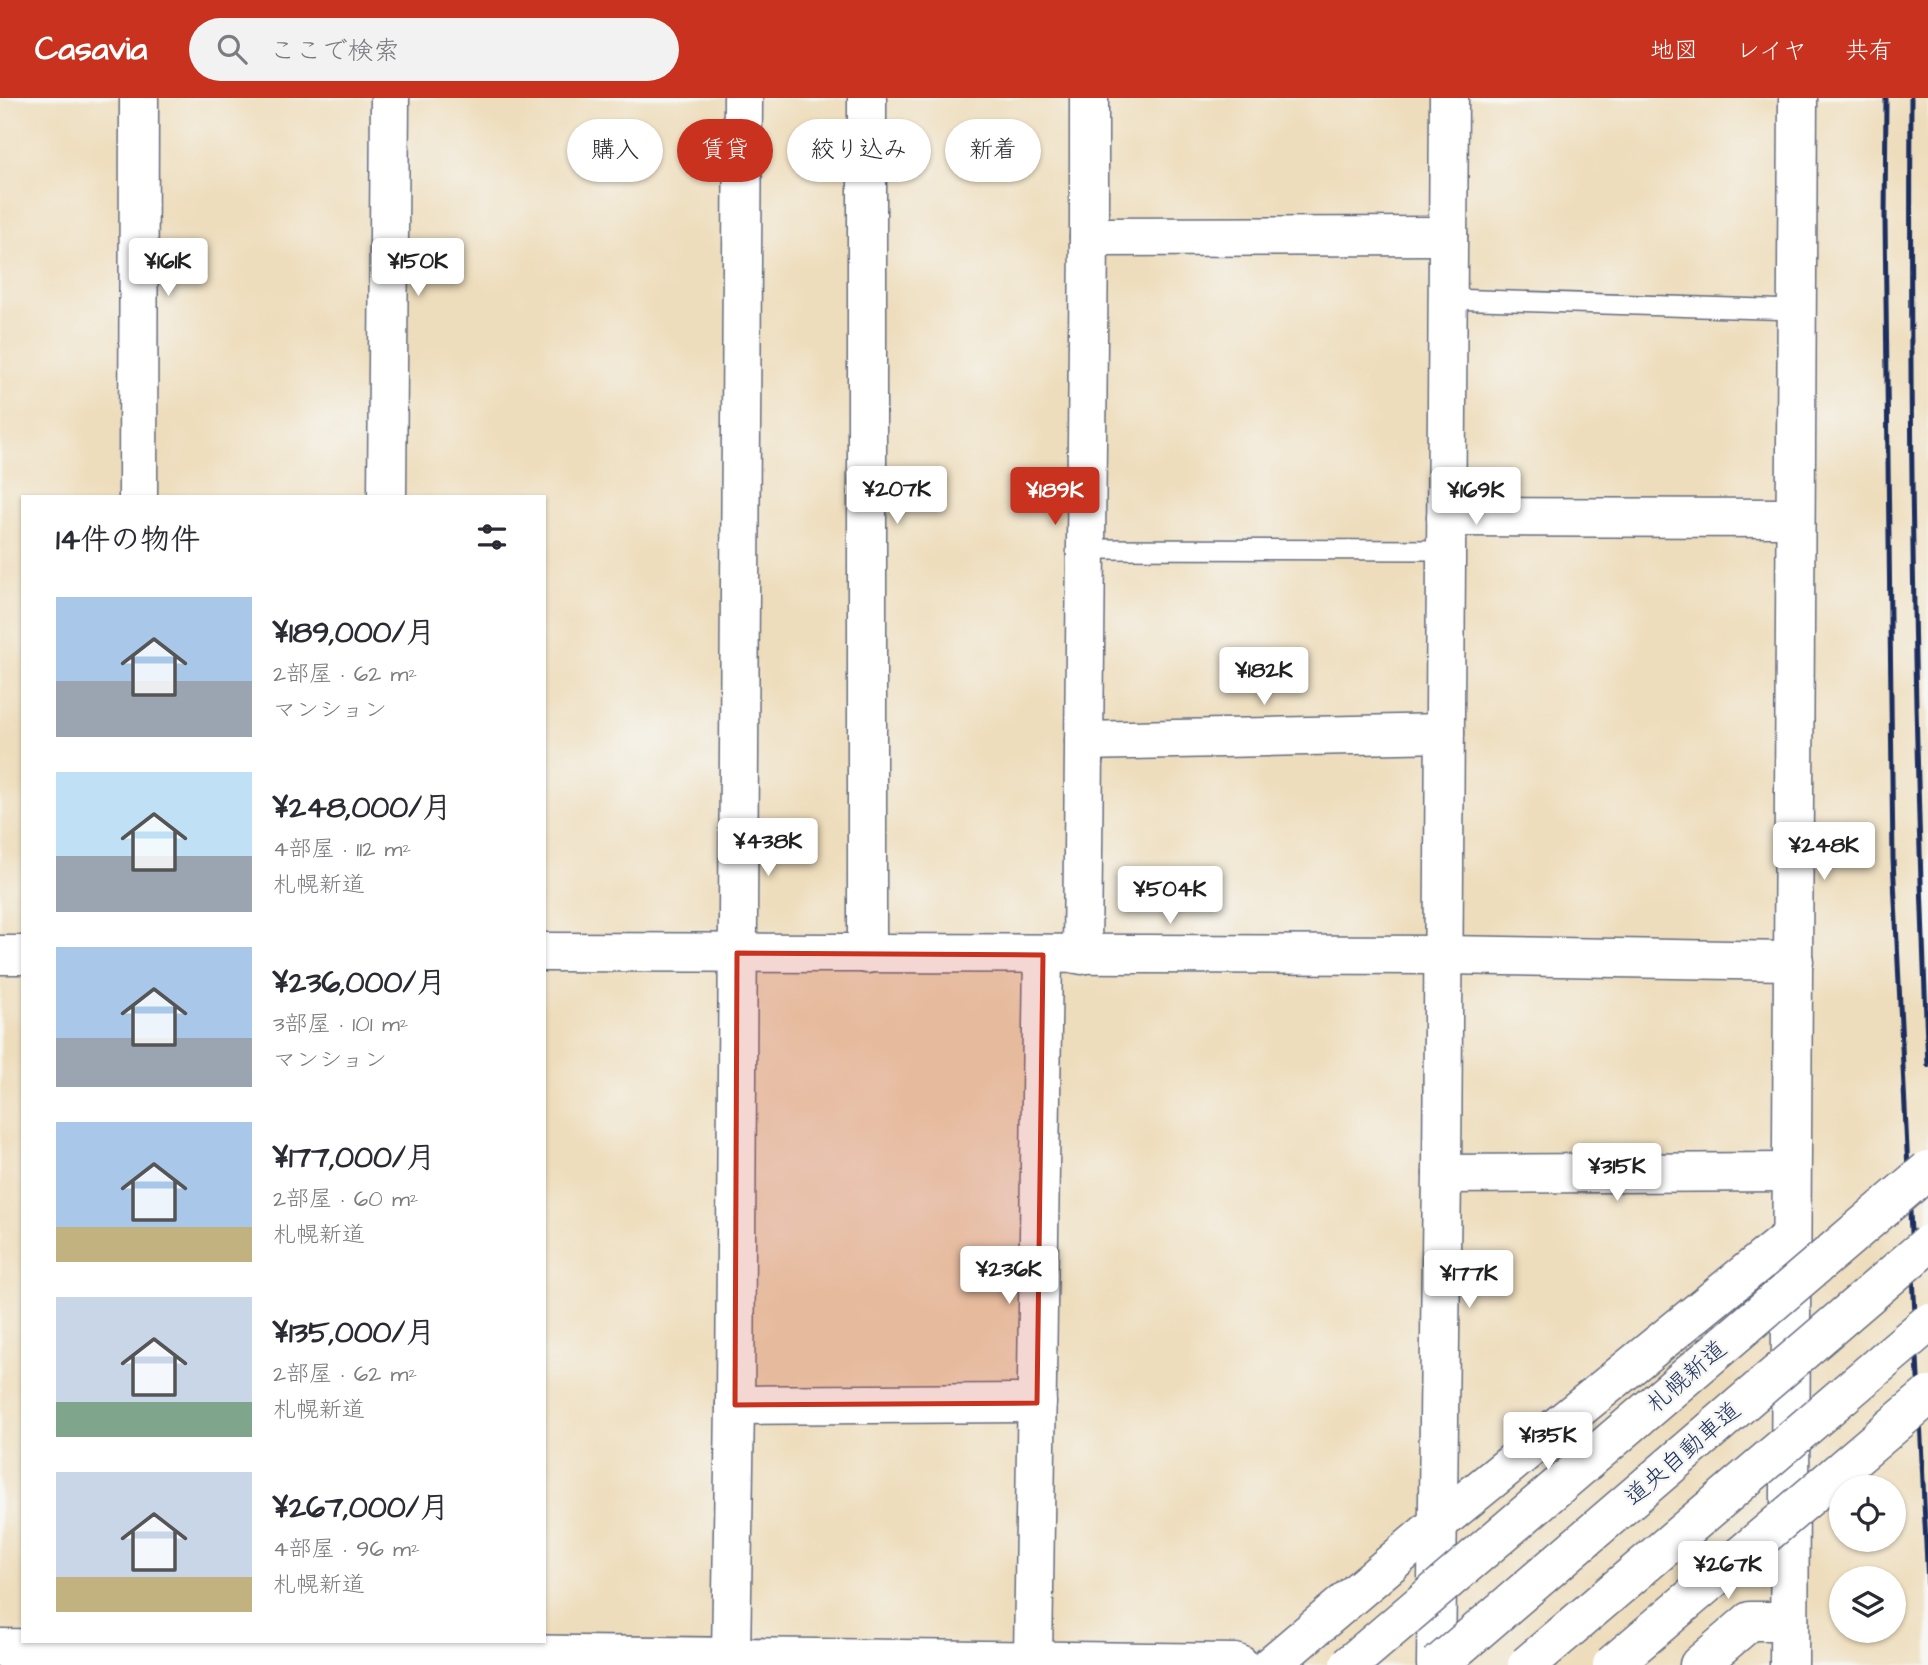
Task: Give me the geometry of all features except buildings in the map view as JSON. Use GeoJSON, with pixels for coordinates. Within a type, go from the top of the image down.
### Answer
{"type":"FeatureCollection","features":[{"type":"Feature","properties":{"kind":"main road"},"geometry":{"type":"LineString","coordinates":[[138,495],[139,98]]}},
{"type":"Feature","properties":{"kind":"main road"},"geometry":{"type":"LineString","coordinates":[[387,495],[390,98]]}},
{"type":"Feature","properties":{"kind":"main road"},"geometry":{"type":"LineString","coordinates":[[731,1657],[743,98]]}},
{"type":"Feature","properties":{"kind":"main road"},"geometry":{"type":"LineString","coordinates":[[867,98],[867,954]]}},
{"type":"Feature","properties":{"kind":"main road"},"geometry":{"type":"LineString","coordinates":[[1082,955],[1090,237],[1089,98]]}},
{"type":"Feature","properties":{"kind":"main road"},"geometry":{"type":"LineString","coordinates":[[1437,1665],[1449,98]]}},
{"type":"Feature","properties":{"kind":"main road"},"geometry":{"type":"LineString","coordinates":[[1789,1665],[1798,98]]}},
{"type":"Feature","properties":{"kind":"main road"},"geometry":{"type":"LineString","coordinates":[[1090,237],[1448,236]]}},
{"type":"Feature","properties":{"kind":"main road"},"geometry":{"type":"LineString","coordinates":[[1446,534],[1795,518]]}},
{"type":"Feature","properties":{"kind":"main road"},"geometry":{"type":"LineString","coordinates":[[1084,741],[1445,733]]}},
{"type":"Feature","properties":{"kind":"main road"},"geometry":{"type":"LineString","coordinates":[[546,952],[1444,956],[1794,961]]}},
{"type":"Feature","properties":{"kind":"main road"},"geometry":{"type":"LineString","coordinates":[[0,955],[21,955]]}},
{"type":"Feature","properties":{"kind":"main road"},"geometry":{"type":"LineString","coordinates":[[1033,1659],[1043,955]]}},
{"type":"Feature","properties":{"kind":"main road","name":"札幌新道"},"geometry":{"type":"LineString","coordinates":[[1349,1665],[1928,1170]]}},
{"type":"Feature","properties":{"kind":"main road"},"geometry":{"type":"LineString","coordinates":[[1442,1174],[1791,1172]]}},
{"type":"Feature","properties":{"kind":"main road"},"geometry":{"type":"LineString","coordinates":[[1270,1665],[1436,1525],[1791,1237]]}},
{"type":"Feature","properties":{"kind":"main road","name":"道央自動車道"},"geometry":{"type":"LineString","coordinates":[[1437,1665],[1928,1244]]}},
{"type":"Feature","properties":{"kind":"main road"},"geometry":{"type":"LineString","coordinates":[[1527,1665],[1928,1322]]}},
{"type":"Feature","properties":{"kind":"main road"},"geometry":{"type":"LineString","coordinates":[[1612,1665],[1928,1396]]}},
{"type":"Feature","properties":{"kind":"main road"},"geometry":{"type":"LineString","coordinates":[[735,1405],[1037,1403]]}},
{"type":"Feature","properties":{"kind":"main road"},"geometry":{"type":"LineString","coordinates":[[1699,1665],[1750,1621],[1789,1620]]}},
{"type":"Feature","properties":{"kind":"main road"},"geometry":{"type":"LineString","coordinates":[[23,1650],[1033,1659],[1240,1665]]}},
{"type":"Feature","properties":{"kind":"lane"},"geometry":{"type":"LineString","coordinates":[[1449,299],[1795,310]]}},
{"type":"Feature","properties":{"kind":"lane"},"geometry":{"type":"LineString","coordinates":[[1085,549],[1446,534]]}},
{"type":"Feature","properties":{"kind":"highlighted area"},"geometry":{"type":"Polygon","coordinates":[[[737,953],[1043,955],[1037,1403],[735,1405],[737,953]]]}},
{"type":"Feature","properties":{"kind":"railway"},"geometry":{"type":"LineString","coordinates":[[1886,98],[1885,219],[1893,859],[1928,1585]]}},
{"type":"Feature","properties":{"kind":"railway"},"geometry":{"type":"LineString","coordinates":[[1911,98],[1914,582],[1928,1065]]}}]}
